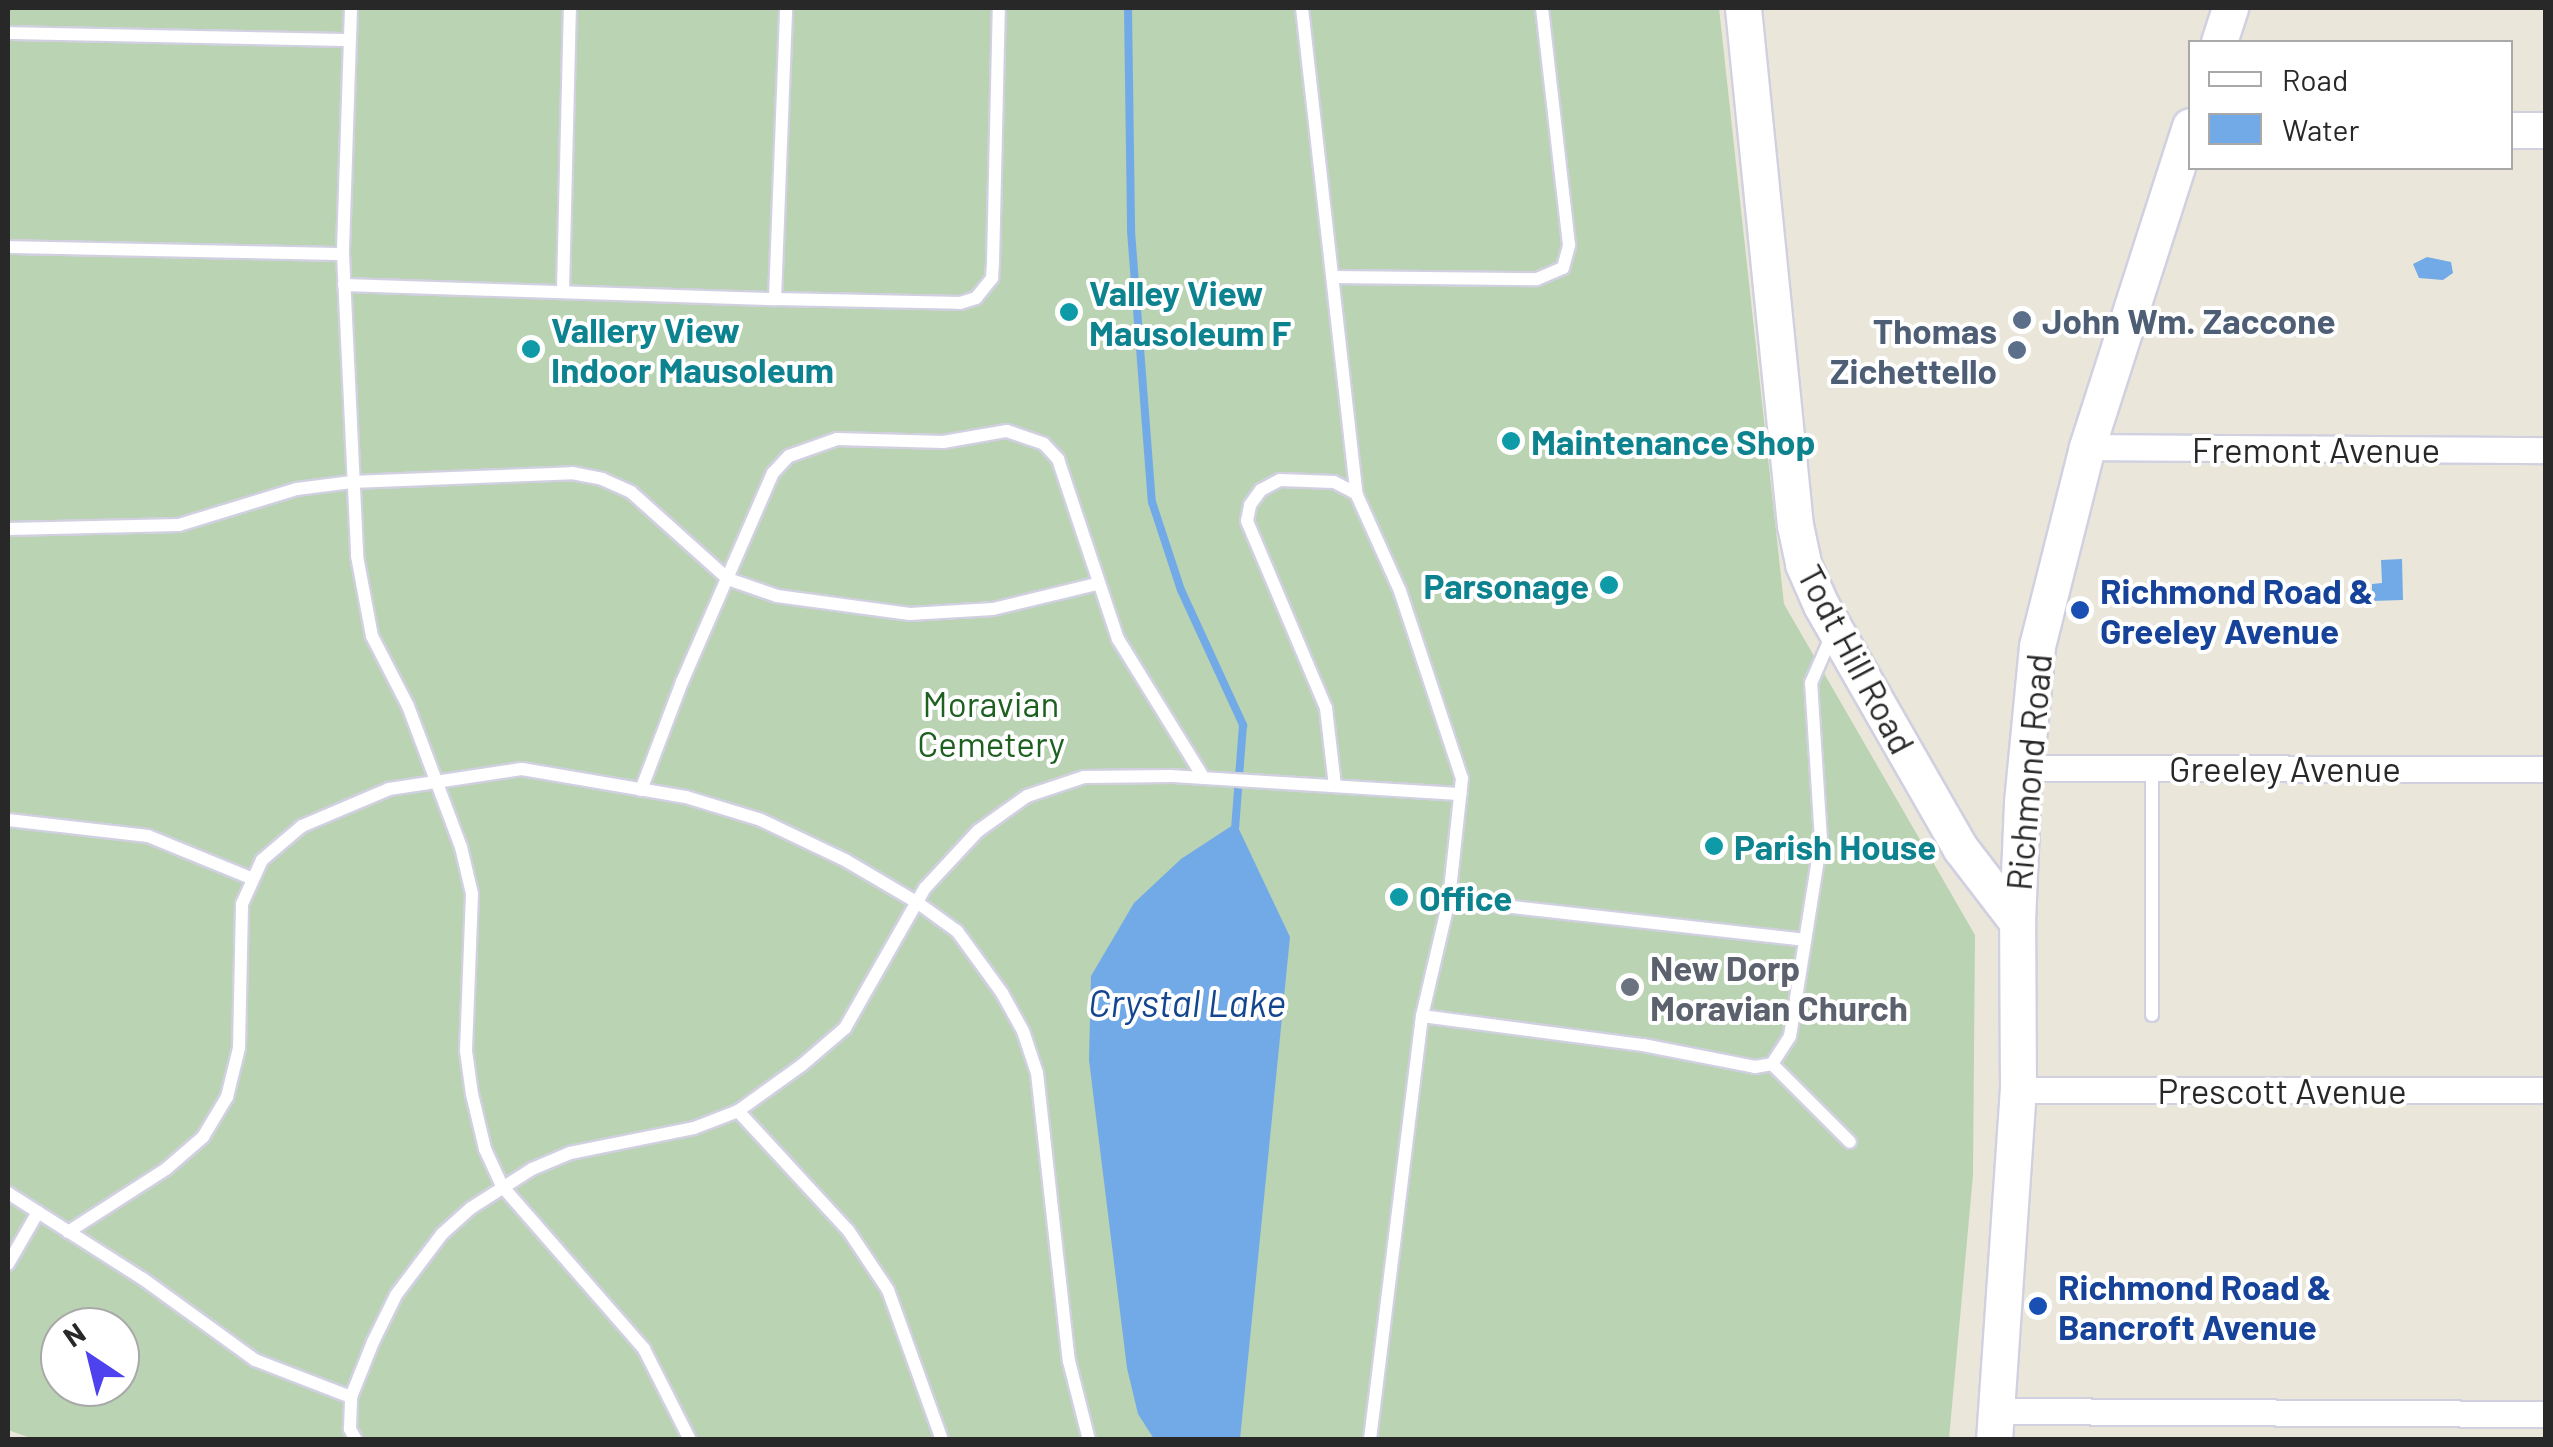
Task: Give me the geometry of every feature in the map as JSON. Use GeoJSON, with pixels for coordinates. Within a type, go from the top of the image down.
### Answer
{"type":"FeatureCollection","features":[{"type":"Feature","properties":{"kind":"main road","name":"Todt Hill Road"},"geometry":{"type":"LineString","coordinates":[[1743,8],[1795,525],[1803,564],[1836,630],[1961,849],[2017,922]]}},
{"type":"Feature","properties":{"kind":"main road"},"geometry":{"type":"LineString","coordinates":[[2219,40],[2230,8]]}},
{"type":"Feature","properties":{"kind":"main road"},"geometry":{"type":"LineString","coordinates":[[2513,130],[2546,130]]}},
{"type":"Feature","properties":{"kind":"main road","name":"Richmond Road"},"geometry":{"type":"LineString","coordinates":[[1995,1425],[2018,1090],[2017,922],[2024,768],[2038,646],[2087,447],[2188,134]]}},
{"type":"Feature","properties":{"kind":"street","name":"Fremont Avenue"},"geometry":{"type":"LineString","coordinates":[[2087,447],[2546,450]]}},
{"type":"Feature","properties":{"kind":"street","name":"Greeley Avenue"},"geometry":{"type":"LineString","coordinates":[[2024,768],[2546,769]]}},
{"type":"Feature","properties":{"kind":"street","name":"Prescott Avenue"},"geometry":{"type":"LineString","coordinates":[[2018,1090],[2546,1090]]}},
{"type":"Feature","properties":{"kind":"street"},"geometry":{"type":"LineString","coordinates":[[1995,1425],[2546,1414]]}},
{"type":"Feature","properties":{"kind":"lane"},"geometry":{"type":"LineString","coordinates":[[351,8],[343,254],[352,482],[362,599],[372,636],[408,706],[436,780],[461,848],[472,894],[466,1051],[485,1149],[502,1186],[644,1349],[690,1440]]}},
{"type":"Feature","properties":{"kind":"lane"},"geometry":{"type":"LineString","coordinates":[[563,290],[570,8]]}},
{"type":"Feature","properties":{"kind":"lane"},"geometry":{"type":"LineString","coordinates":[[775,299],[786,8]]}},
{"type":"Feature","properties":{"kind":"lane"},"geometry":{"type":"LineString","coordinates":[[344,285],[960,302],[986,289],[993,264],[999,8]]}},
{"type":"Feature","properties":{"kind":"lane"},"geometry":{"type":"LineString","coordinates":[[1302,8],[1356,493],[1427,665],[1462,778],[1449,900],[1422,1016],[1370,1440]]}},
{"type":"Feature","properties":{"kind":"lane"},"geometry":{"type":"LineString","coordinates":[[1333,277],[1538,279],[1563,268],[1569,245],[1542,8]]}},
{"type":"Feature","properties":{"kind":"lane"},"geometry":{"type":"LineString","coordinates":[[8,33],[350,40]]}},
{"type":"Feature","properties":{"kind":"lane"},"geometry":{"type":"LineString","coordinates":[[8,248],[343,254]]}},
{"type":"Feature","properties":{"kind":"lane"},"geometry":{"type":"LineString","coordinates":[[642,790],[682,682],[772,474],[789,456],[837,439],[944,442],[1007,431],[1044,444],[1058,459],[1070,482],[1096,584],[1118,639],[1204,778]]}},
{"type":"Feature","properties":{"kind":"lane"},"geometry":{"type":"LineString","coordinates":[[8,529],[179,524],[297,489],[352,482],[572,472],[602,478],[632,492],[728,579],[778,596],[910,614],[993,609],[1096,584]]}},
{"type":"Feature","properties":{"kind":"lane"},"geometry":{"type":"LineString","coordinates":[[1334,786],[1326,708],[1247,521],[1250,505],[1261,490],[1280,480],[1304,477],[1334,482],[1356,493]]}},
{"type":"Feature","properties":{"kind":"lane"},"geometry":{"type":"LineString","coordinates":[[1422,1016],[1644,1045],[1756,1067],[1772,1064],[1790,1036],[1821,840],[1810,683],[1816,662],[1836,630]]}},
{"type":"Feature","properties":{"kind":"lane"},"geometry":{"type":"LineString","coordinates":[[68,1232],[166,1168],[203,1137],[227,1097],[239,1048],[239,928],[251,878],[278,844],[328,812],[389,789],[522,768],[686,797],[761,820],[845,860],[957,931],[981,960],[1023,1031],[1037,1073],[1069,1361],[1090,1440]]}},
{"type":"Feature","properties":{"kind":"lane"},"geometry":{"type":"LineString","coordinates":[[2152,768],[2152,1015]]}},
{"type":"Feature","properties":{"kind":"lane"},"geometry":{"type":"LineString","coordinates":[[356,1440],[350,1429],[351,1397],[396,1295],[442,1234],[502,1186],[570,1153],[694,1128],[738,1112],[845,1028],[925,888],[978,830],[1027,796],[1084,777],[1264,780],[1460,794]]}},
{"type":"Feature","properties":{"kind":"lane"},"geometry":{"type":"LineString","coordinates":[[8,820],[148,836],[251,878]]}},
{"type":"Feature","properties":{"kind":"lane"},"geometry":{"type":"LineString","coordinates":[[1449,900],[1805,940]]}},
{"type":"Feature","properties":{"kind":"lane"},"geometry":{"type":"LineString","coordinates":[[1772,1064],[1850,1142]]}},
{"type":"Feature","properties":{"kind":"lane"},"geometry":{"type":"LineString","coordinates":[[738,1112],[848,1230],[888,1290],[942,1440]]}},
{"type":"Feature","properties":{"kind":"lane"},"geometry":{"type":"LineString","coordinates":[[8,1193],[255,1360],[351,1397]]}},
{"type":"Feature","properties":{"kind":"lane"},"geometry":{"type":"LineString","coordinates":[[8,1264],[38,1212]]}},
{"type":"Feature","properties":{"kind":"green space","name":"Moravian Cemetery"},"geometry":{"type":"Polygon","coordinates":[[[8,8],[1719,8],[1784,604],[1975,935],[1973,1175],[1949,1439],[36,1440],[8,1430],[8,8]]]}},
{"type":"Feature","properties":{"kind":"water"},"geometry":{"type":"Polygon","coordinates":[[[2427,257],[2451,262],[2453,273],[2443,280],[2419,278],[2413,264],[2427,257]]]}},
{"type":"Feature","properties":{"kind":"water"},"geometry":{"type":"Polygon","coordinates":[[[2402,559],[2403,600],[2372,601],[2372,584],[2382,583],[2381,560],[2402,559]]]}},
{"type":"Feature","properties":{"kind":"water","name":"Crystal Lake"},"geometry":{"type":"Polygon","coordinates":[[[1236,823],[1290,937],[1240,1439],[1154,1439],[1138,1414],[1127,1368],[1089,1060],[1091,976],[1134,903],[1181,859],[1236,823]]]}},
{"type":"Feature","properties":{"kind":"waterway"},"geometry":{"type":"LineString","coordinates":[[1128,8],[1131,231],[1152,502],[1181,590],[1243,725],[1235,828]]}},
{"type":"Feature","properties":{"kind":"place","name":"Valley View Mausoleum F"},"geometry":{"type":"Point","coordinates":[1069,312]}},
{"type":"Feature","properties":{"kind":"place","name":"John Wm. Zaccone"},"geometry":{"type":"Point","coordinates":[2022,320]}},
{"type":"Feature","properties":{"kind":"place","name":"Vallery View Indoor Mausoleum"},"geometry":{"type":"Point","coordinates":[531,349]}},
{"type":"Feature","properties":{"kind":"place","name":"Thomas Zichettello"},"geometry":{"type":"Point","coordinates":[2017,350]}},
{"type":"Feature","properties":{"kind":"place","name":"Maintenance Shop"},"geometry":{"type":"Point","coordinates":[1511,441]}},
{"type":"Feature","properties":{"kind":"place","name":"Parsonage"},"geometry":{"type":"Point","coordinates":[1609,585]}},
{"type":"Feature","properties":{"kind":"place","name":"Richmond Road & Greeley Avenue"},"geometry":{"type":"Point","coordinates":[2080,610]}},
{"type":"Feature","properties":{"kind":"place","name":"Parish House"},"geometry":{"type":"Point","coordinates":[1714,846]}},
{"type":"Feature","properties":{"kind":"place","name":"Office"},"geometry":{"type":"Point","coordinates":[1399,897]}},
{"type":"Feature","properties":{"kind":"place","name":"New Dorp Moravian Church"},"geometry":{"type":"Point","coordinates":[1630,987]}},
{"type":"Feature","properties":{"kind":"place","name":"Richmond Road & Bancroft Avenue"},"geometry":{"type":"Point","coordinates":[2038,1306]}}]}
